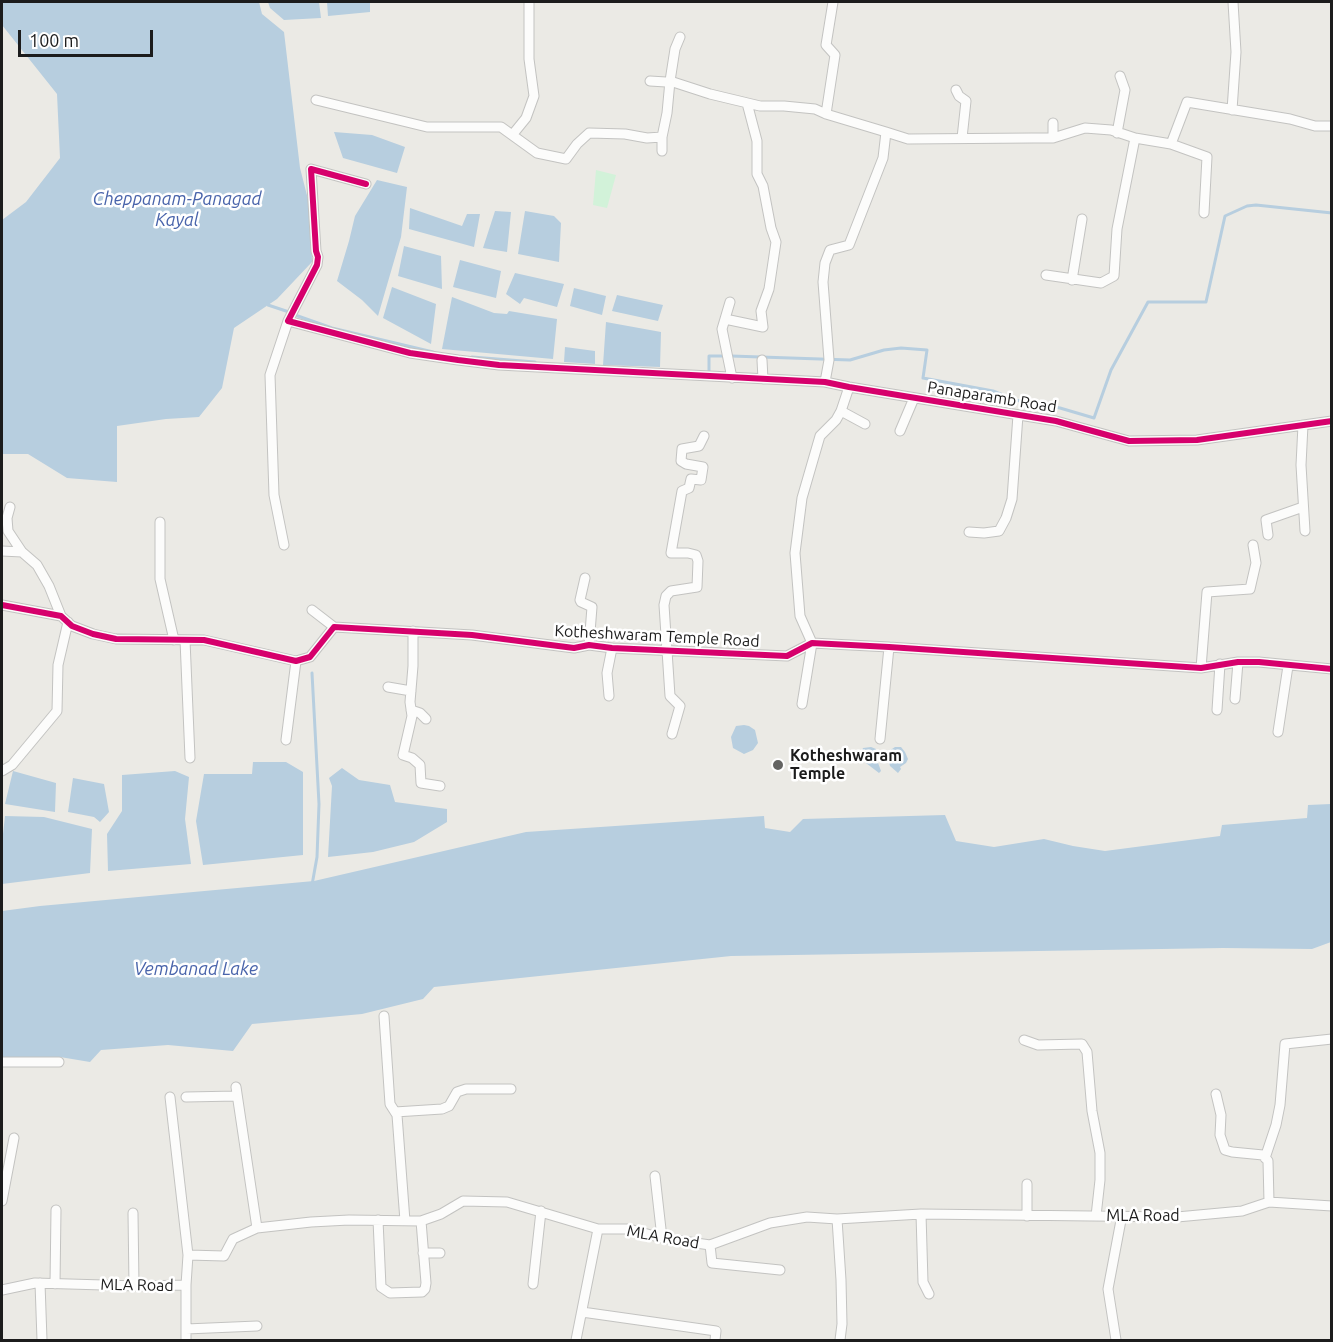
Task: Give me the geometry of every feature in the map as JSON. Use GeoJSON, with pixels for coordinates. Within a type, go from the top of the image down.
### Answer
{"type":"FeatureCollection","features":[{"type":"Feature","properties":{"kind":"street"},"geometry":{"type":"LineString","coordinates":[[513,134],[526,118],[534,96],[529,59],[529,2]]}},
{"type":"Feature","properties":{"kind":"street"},"geometry":{"type":"LineString","coordinates":[[826,114],[835,55],[826,45],[833,2]]}},
{"type":"Feature","properties":{"kind":"street"},"geometry":{"type":"LineString","coordinates":[[1232,110],[1236,52],[1233,2]]}},
{"type":"Feature","properties":{"kind":"street"},"geometry":{"type":"LineString","coordinates":[[662,151],[675,49],[680,37]]}},
{"type":"Feature","properties":{"kind":"street"},"geometry":{"type":"LineString","coordinates":[[1118,133],[1125,90],[1120,76]]}},
{"type":"Feature","properties":{"kind":"street"},"geometry":{"type":"LineString","coordinates":[[650,81],[670,81],[710,94],[760,106],[815,109],[909,139],[1053,138],[1085,128],[1111,130],[1135,138],[1171,144],[1207,156],[1204,213]]}},
{"type":"Feature","properties":{"kind":"street"},"geometry":{"type":"LineString","coordinates":[[956,90],[959,96],[966,101],[962,138]]}},
{"type":"Feature","properties":{"kind":"street"},"geometry":{"type":"LineString","coordinates":[[316,100],[427,127],[501,127],[537,153],[566,159],[589,133],[625,134],[647,138],[662,137]]}},
{"type":"Feature","properties":{"kind":"street"},"geometry":{"type":"LineString","coordinates":[[1171,144],[1187,102],[1290,119],[1315,126],[1332,126]]}},
{"type":"Feature","properties":{"kind":"street"},"geometry":{"type":"LineString","coordinates":[[725,319],[763,327],[761,311],[769,289],[776,242],[771,228],[764,186],[757,174],[757,141],[747,103]]}},
{"type":"Feature","properties":{"kind":"street"},"geometry":{"type":"LineString","coordinates":[[1053,123],[1053,138]]}},
{"type":"Feature","properties":{"kind":"street"},"geometry":{"type":"LineString","coordinates":[[825,382],[829,360],[823,282],[825,263],[830,250],[849,245],[883,158],[886,132]]}},
{"type":"Feature","properties":{"kind":"street"},"geometry":{"type":"LineString","coordinates":[[1046,275],[1101,283],[1114,276],[1117,229],[1135,138]]}},
{"type":"Feature","properties":{"kind":"street"},"geometry":{"type":"LineString","coordinates":[[284,544],[274,495],[270,375],[288,321],[317,265],[311,169],[366,184]]}},
{"type":"Feature","properties":{"kind":"street"},"geometry":{"type":"LineString","coordinates":[[1072,280],[1082,219]]}},
{"type":"Feature","properties":{"kind":"street"},"geometry":{"type":"LineString","coordinates":[[730,302],[722,329],[732,378]]}},
{"type":"Feature","properties":{"kind":"street","name":"Panaparamb Road"},"geometry":{"type":"LineString","coordinates":[[288,321],[410,353],[468,362],[825,382],[1056,421],[1129,441],[1197,440],[1332,421]]}},
{"type":"Feature","properties":{"kind":"street"},"geometry":{"type":"LineString","coordinates":[[762,360],[763,379]]}},
{"type":"Feature","properties":{"kind":"street"},"geometry":{"type":"LineString","coordinates":[[801,704],[812,643],[800,616],[795,553],[802,498],[820,436],[836,420],[849,387]]}},
{"type":"Feature","properties":{"kind":"street"},"geometry":{"type":"LineString","coordinates":[[900,431],[914,398]]}},
{"type":"Feature","properties":{"kind":"street"},"geometry":{"type":"LineString","coordinates":[[841,411],[866,424]]}},
{"type":"Feature","properties":{"kind":"street"},"geometry":{"type":"LineString","coordinates":[[969,532],[999,531],[1006,518],[1012,499],[1018,415]]}},
{"type":"Feature","properties":{"kind":"street"},"geometry":{"type":"LineString","coordinates":[[1303,425],[1301,465],[1305,531]]}},
{"type":"Feature","properties":{"kind":"street"},"geometry":{"type":"LineString","coordinates":[[672,734],[680,705],[670,696],[664,615],[666,596],[671,591],[697,587],[698,561],[696,555],[688,552],[671,553],[682,491],[689,488],[691,479],[701,480],[703,467],[681,461],[682,449],[699,446],[704,436]]}},
{"type":"Feature","properties":{"kind":"street"},"geometry":{"type":"LineString","coordinates":[[10,507],[7,518],[8,531],[22,552],[37,565],[64,619],[72,626],[93,634],[116,639],[204,640],[296,661],[310,657],[334,627],[312,610]]}},
{"type":"Feature","properties":{"kind":"street"},"geometry":{"type":"LineString","coordinates":[[1268,535],[1266,520],[1303,507]]}},
{"type":"Feature","properties":{"kind":"street"},"geometry":{"type":"LineString","coordinates":[[160,522],[160,579],[174,640]]}},
{"type":"Feature","properties":{"kind":"street"},"geometry":{"type":"LineString","coordinates":[[1201,668],[1207,592],[1250,589],[1256,563],[1253,545]]}},
{"type":"Feature","properties":{"kind":"street"},"geometry":{"type":"LineString","coordinates":[[2,551],[22,552]]}},
{"type":"Feature","properties":{"kind":"street"},"geometry":{"type":"LineString","coordinates":[[585,578],[580,600],[592,607],[589,645]]}},
{"type":"Feature","properties":{"kind":"street"},"geometry":{"type":"LineString","coordinates":[[2,605],[64,619]]}},
{"type":"Feature","properties":{"kind":"street"},"geometry":{"type":"LineString","coordinates":[[2,771],[12,765],[57,711],[58,665],[64,619]]}},
{"type":"Feature","properties":{"kind":"street","name":"Kotheshwaram Temple Road"},"geometry":{"type":"LineString","coordinates":[[334,627],[472,635],[574,648],[589,645],[787,656],[812,643],[1201,668],[1238,662],[1259,662],[1332,669]]}},
{"type":"Feature","properties":{"kind":"street"},"geometry":{"type":"LineString","coordinates":[[413,631],[412,716],[403,755],[412,758],[420,765],[421,783],[440,786]]}},
{"type":"Feature","properties":{"kind":"street"},"geometry":{"type":"LineString","coordinates":[[185,640],[190,758]]}},
{"type":"Feature","properties":{"kind":"street"},"geometry":{"type":"LineString","coordinates":[[880,739],[889,647]]}},
{"type":"Feature","properties":{"kind":"street"},"geometry":{"type":"LineString","coordinates":[[609,696],[607,673],[612,648]]}},
{"type":"Feature","properties":{"kind":"street"},"geometry":{"type":"LineString","coordinates":[[286,740],[296,661]]}},
{"type":"Feature","properties":{"kind":"street"},"geometry":{"type":"LineString","coordinates":[[1235,699],[1238,662]]}},
{"type":"Feature","properties":{"kind":"street"},"geometry":{"type":"LineString","coordinates":[[1217,710],[1220,664]]}},
{"type":"Feature","properties":{"kind":"street"},"geometry":{"type":"LineString","coordinates":[[1278,732],[1288,666]]}},
{"type":"Feature","properties":{"kind":"street"},"geometry":{"type":"LineString","coordinates":[[388,687],[411,691]]}},
{"type":"Feature","properties":{"kind":"street"},"geometry":{"type":"LineString","coordinates":[[411,710],[420,713],[426,719]]}},
{"type":"Feature","properties":{"kind":"street"},"geometry":{"type":"LineString","coordinates":[[384,1016],[390,1104],[397,1115],[405,1221]]}},
{"type":"Feature","properties":{"kind":"street"},"geometry":{"type":"LineString","coordinates":[[1266,1158],[1280,1105],[1285,1044],[1332,1039]]}},
{"type":"Feature","properties":{"kind":"street"},"geometry":{"type":"LineString","coordinates":[[1024,1040],[1038,1046],[1082,1044],[1087,1052],[1092,1111],[1100,1153],[1096,1216]]}},
{"type":"Feature","properties":{"kind":"street"},"geometry":{"type":"LineString","coordinates":[[2,1062],[59,1062]]}},
{"type":"Feature","properties":{"kind":"street"},"geometry":{"type":"LineString","coordinates":[[395,1112],[442,1109],[449,1106],[457,1092],[466,1089],[511,1089]]}},
{"type":"Feature","properties":{"kind":"street"},"geometry":{"type":"LineString","coordinates":[[186,1097],[237,1091],[257,1228]]}},
{"type":"Feature","properties":{"kind":"street"},"geometry":{"type":"LineString","coordinates":[[1216,1094],[1221,1115],[1220,1135],[1225,1150],[1263,1155],[1268,1161],[1269,1202]]}},
{"type":"Feature","properties":{"kind":"street"},"geometry":{"type":"LineString","coordinates":[[170,1096],[188,1255]]}},
{"type":"Feature","properties":{"kind":"street"},"geometry":{"type":"LineString","coordinates":[[2,1201],[14,1138]]}},
{"type":"Feature","properties":{"kind":"street"},"geometry":{"type":"LineString","coordinates":[[655,1176],[662,1238]]}},
{"type":"Feature","properties":{"kind":"street"},"geometry":{"type":"LineString","coordinates":[[1026,1184],[1027,1216]]}},
{"type":"Feature","properties":{"kind":"street","name":"MLA Road"},"geometry":{"type":"LineString","coordinates":[[2,1290],[35,1283],[186,1286],[188,1255],[224,1256],[233,1239],[257,1228],[349,1220],[422,1221],[441,1214],[463,1201],[507,1202],[598,1229],[629,1229],[662,1238],[710,1245],[770,1223],[807,1217],[837,1219],[921,1214],[1177,1217],[1242,1211],[1269,1202],[1332,1206]]}},
{"type":"Feature","properties":{"kind":"street"},"geometry":{"type":"LineString","coordinates":[[55,1284],[56,1210]]}},
{"type":"Feature","properties":{"kind":"street"},"geometry":{"type":"LineString","coordinates":[[533,1284],[541,1211]]}},
{"type":"Feature","properties":{"kind":"street"},"geometry":{"type":"LineString","coordinates":[[133,1213],[134,1286]]}},
{"type":"Feature","properties":{"kind":"street"},"geometry":{"type":"LineString","coordinates":[[921,1214],[923,1282],[929,1294]]}},
{"type":"Feature","properties":{"kind":"street"},"geometry":{"type":"LineString","coordinates":[[1116,1341],[1108,1289],[1122,1215]]}},
{"type":"Feature","properties":{"kind":"street"},"geometry":{"type":"LineString","coordinates":[[837,1219],[842,1280],[840,1341]]}},
{"type":"Feature","properties":{"kind":"street"},"geometry":{"type":"LineString","coordinates":[[378,1220],[381,1287],[390,1293],[423,1292],[426,1283],[422,1221]]}},
{"type":"Feature","properties":{"kind":"street"},"geometry":{"type":"LineString","coordinates":[[576,1341],[598,1229]]}},
{"type":"Feature","properties":{"kind":"street"},"geometry":{"type":"LineString","coordinates":[[710,1245],[712,1263],[780,1270]]}},
{"type":"Feature","properties":{"kind":"street"},"geometry":{"type":"LineString","coordinates":[[423,1253],[440,1252]]}},
{"type":"Feature","properties":{"kind":"street"},"geometry":{"type":"LineString","coordinates":[[40,1283],[42,1341]]}},
{"type":"Feature","properties":{"kind":"street"},"geometry":{"type":"LineString","coordinates":[[186,1286],[186,1341]]}},
{"type":"Feature","properties":{"kind":"street"},"geometry":{"type":"LineString","coordinates":[[582,1312],[716,1331],[716,1341]]}},
{"type":"Feature","properties":{"kind":"street"},"geometry":{"type":"LineString","coordinates":[[186,1329],[257,1326]]}},
{"type":"Feature","properties":{"kind":"green space"},"geometry":{"type":"Polygon","coordinates":[[[596,170],[616,175],[607,208],[593,205],[596,170]]]}},
{"type":"Feature","properties":{"kind":"water","name":"Cheppanam-Panagad Kayal"},"geometry":{"type":"Polygon","coordinates":[[[2,2],[259,2],[262,14],[284,32],[300,168],[311,211],[312,262],[277,299],[234,328],[222,388],[199,417],[117,426],[117,482],[67,478],[28,454],[2,454],[2,220],[26,202],[60,158],[57,94],[2,25],[2,2]]]}},
{"type":"Feature","properties":{"kind":"water"},"geometry":{"type":"Polygon","coordinates":[[[268,2],[319,2],[321,18],[284,20],[270,8],[268,2]]]}},
{"type":"Feature","properties":{"kind":"water"},"geometry":{"type":"Polygon","coordinates":[[[327,2],[370,2],[370,12],[328,16],[327,2]]]}},
{"type":"Feature","properties":{"kind":"water"},"geometry":{"type":"Polygon","coordinates":[[[334,132],[372,135],[405,147],[397,173],[343,158],[334,132]]]}},
{"type":"Feature","properties":{"kind":"water"},"geometry":{"type":"Polygon","coordinates":[[[377,180],[407,187],[401,237],[378,316],[337,281],[355,216],[377,180]]]}},
{"type":"Feature","properties":{"kind":"water"},"geometry":{"type":"Polygon","coordinates":[[[410,208],[462,226],[467,214],[480,214],[474,247],[409,229],[410,208]]]}},
{"type":"Feature","properties":{"kind":"water"},"geometry":{"type":"Polygon","coordinates":[[[495,211],[511,212],[507,252],[483,248],[495,211]]]}},
{"type":"Feature","properties":{"kind":"water"},"geometry":{"type":"Polygon","coordinates":[[[525,211],[554,216],[561,223],[559,262],[518,254],[525,211]]]}},
{"type":"Feature","properties":{"kind":"water"},"geometry":{"type":"Polygon","coordinates":[[[404,246],[441,256],[442,289],[398,276],[404,246]]]}},
{"type":"Feature","properties":{"kind":"water"},"geometry":{"type":"Polygon","coordinates":[[[460,260],[501,271],[496,298],[453,287],[460,260]]]}},
{"type":"Feature","properties":{"kind":"water"},"geometry":{"type":"Polygon","coordinates":[[[515,273],[564,284],[557,307],[524,298],[520,304],[506,294],[515,273]]]}},
{"type":"Feature","properties":{"kind":"water"},"geometry":{"type":"Polygon","coordinates":[[[392,287],[436,304],[431,344],[383,318],[392,287]]]}},
{"type":"Feature","properties":{"kind":"water"},"geometry":{"type":"Polygon","coordinates":[[[574,288],[606,296],[602,315],[570,306],[574,288]]]}},
{"type":"Feature","properties":{"kind":"water"},"geometry":{"type":"Polygon","coordinates":[[[617,295],[663,305],[658,321],[612,311],[617,295]]]}},
{"type":"Feature","properties":{"kind":"water"},"geometry":{"type":"Polygon","coordinates":[[[452,297],[494,313],[507,314],[509,311],[557,319],[553,359],[442,349],[452,297]]]}},
{"type":"Feature","properties":{"kind":"water"},"geometry":{"type":"Polygon","coordinates":[[[606,322],[661,332],[660,367],[603,365],[606,322]]]}},
{"type":"Feature","properties":{"kind":"water"},"geometry":{"type":"Polygon","coordinates":[[[565,347],[595,351],[595,364],[564,362],[565,347]]]}},
{"type":"Feature","properties":{"kind":"water"},"geometry":{"type":"Polygon","coordinates":[[[744,725],[755,730],[758,743],[753,750],[744,754],[733,748],[731,737],[736,726],[744,725]]]}},
{"type":"Feature","properties":{"kind":"water"},"geometry":{"type":"Polygon","coordinates":[[[895,747],[901,747],[908,759],[900,767],[898,773],[890,766],[888,758],[889,751],[895,747]]]}},
{"type":"Feature","properties":{"kind":"water"},"geometry":{"type":"Polygon","coordinates":[[[863,748],[876,749],[881,771],[879,773],[862,760],[863,748]]]}},
{"type":"Feature","properties":{"kind":"water"},"geometry":{"type":"Polygon","coordinates":[[[253,762],[286,762],[303,772],[303,855],[203,865],[196,821],[204,774],[252,774],[253,762]]]}},
{"type":"Feature","properties":{"kind":"water"},"geometry":{"type":"Polygon","coordinates":[[[342,768],[359,780],[390,785],[395,802],[447,809],[447,822],[414,842],[373,852],[328,857],[332,786],[329,778],[342,768]]]}},
{"type":"Feature","properties":{"kind":"water"},"geometry":{"type":"Polygon","coordinates":[[[13,771],[56,783],[55,812],[5,804],[13,771]]]}},
{"type":"Feature","properties":{"kind":"water"},"geometry":{"type":"Polygon","coordinates":[[[175,771],[189,777],[185,819],[191,864],[108,871],[107,834],[122,811],[122,775],[175,771]]]}},
{"type":"Feature","properties":{"kind":"water"},"geometry":{"type":"Polygon","coordinates":[[[73,778],[104,784],[109,812],[100,822],[94,817],[68,812],[73,778]]]}},
{"type":"Feature","properties":{"kind":"water","name":"Vembanad Lake"},"geometry":{"type":"Polygon","coordinates":[[[1331,804],[1331,942],[1312,949],[1223,948],[731,956],[434,987],[423,999],[362,1014],[252,1024],[233,1051],[168,1045],[101,1050],[90,1062],[60,1057],[53,1066],[30,1064],[15,1057],[2,1058],[2,911],[314,881],[526,832],[764,816],[765,828],[790,832],[803,819],[945,815],[956,841],[994,847],[1044,839],[1105,851],[1220,836],[1222,825],[1307,818],[1308,805],[1331,804]]]}},
{"type":"Feature","properties":{"kind":"water"},"geometry":{"type":"Polygon","coordinates":[[[5,816],[44,817],[92,829],[90,873],[2,884],[2,843],[5,816]]]}},
{"type":"Feature","properties":{"kind":"waterway"},"geometry":{"type":"LineString","coordinates":[[731,356],[850,360],[884,350],[901,348],[927,350],[923,378],[993,391],[1015,400],[1060,408],[1094,418],[1111,370],[1148,302],[1206,302],[1225,216],[1247,206],[1256,205],[1332,213]]}},
{"type":"Feature","properties":{"kind":"waterway"},"geometry":{"type":"LineString","coordinates":[[268,305],[289,312]]}},
{"type":"Feature","properties":{"kind":"waterway"},"geometry":{"type":"LineString","coordinates":[[295,315],[332,328],[433,352]]}},
{"type":"Feature","properties":{"kind":"waterway"},"geometry":{"type":"LineString","coordinates":[[709,373],[709,356],[724,356]]}},
{"type":"Feature","properties":{"kind":"waterway"},"geometry":{"type":"LineString","coordinates":[[472,357],[535,362]]}},
{"type":"Feature","properties":{"kind":"waterway"},"geometry":{"type":"LineString","coordinates":[[312,673],[319,804],[317,857],[312,885]]}},
{"type":"Feature","properties":{"kind":"cycle path"},"geometry":{"type":"LineString","coordinates":[[366,184],[311,169],[317,265],[288,321],[410,353],[499,365],[825,382],[1056,421],[1129,441],[1197,440],[1332,421]]}},
{"type":"Feature","properties":{"kind":"cycle path"},"geometry":{"type":"LineString","coordinates":[[2,605],[61,616],[72,626],[116,639],[204,640],[296,661],[310,657],[334,627],[472,635],[574,648],[589,645],[787,656],[812,643],[1201,668],[1238,662],[1259,662],[1332,669]]}},
{"type":"Feature","properties":{"kind":"place","name":"Kotheshwaram Temple"},"geometry":{"type":"Point","coordinates":[778,765]}}]}
